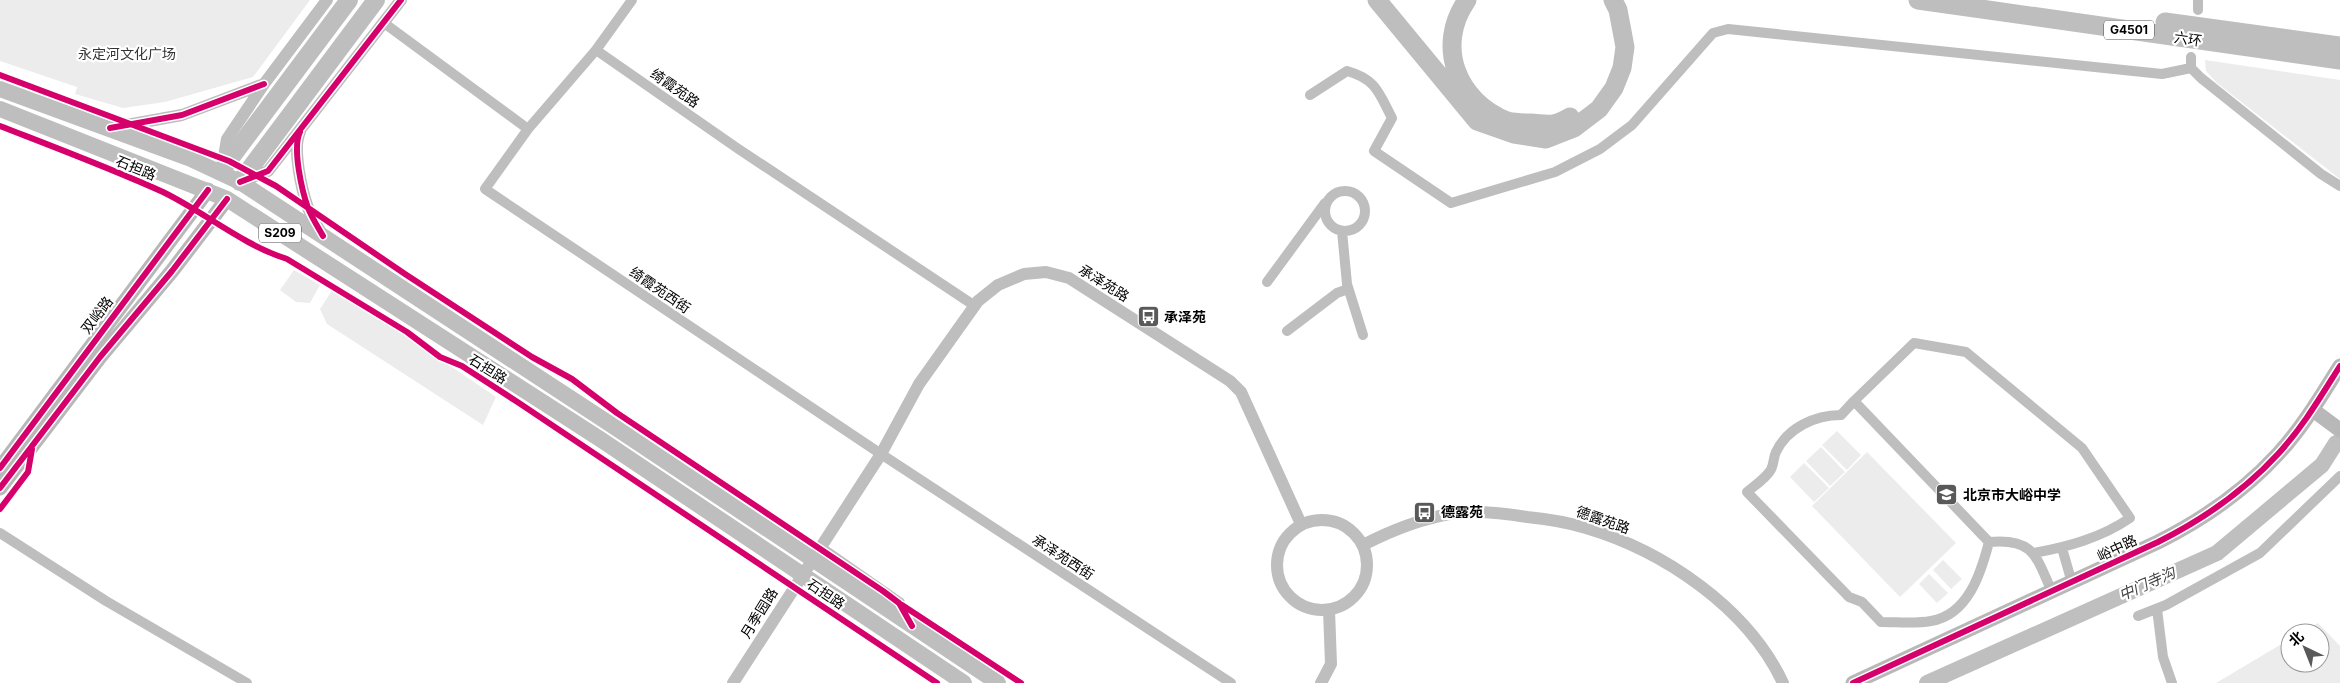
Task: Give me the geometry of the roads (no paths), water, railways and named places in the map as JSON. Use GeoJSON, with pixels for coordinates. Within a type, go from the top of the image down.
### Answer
{"type":"FeatureCollection","features":[{"type":"Feature","properties":{"kind":"highway"},"geometry":{"type":"LineString","coordinates":[[221,171],[349,0]]}},
{"type":"Feature","properties":{"kind":"highway"},"geometry":{"type":"LineString","coordinates":[[240,182],[376,0]]}},
{"type":"Feature","properties":{"kind":"highway"},"geometry":{"type":"LineString","coordinates":[[1377,0],[1477,121],[1514,134],[1546,139],[1574,128],[1599,109],[1614,88],[1622,68],[1625,47],[1611,6]]}},
{"type":"Feature","properties":{"kind":"highway"},"geometry":{"type":"LineString","coordinates":[[1467,0],[1452,35],[1452,63],[1467,92],[1483,108],[1509,122],[1556,125],[1589,105],[1606,83],[1613,63],[1615,38],[1611,6]]}},
{"type":"Feature","properties":{"kind":"highway","name":"六环"},"geometry":{"type":"LineString","coordinates":[[1918,0],[2340,60]]}},
{"type":"Feature","properties":{"kind":"highway","name":"六环"},"geometry":{"type":"LineString","coordinates":[[1996,0],[2340,46]]}},
{"type":"Feature","properties":{"kind":"main road","name":"石担路"},"geometry":{"type":"LineString","coordinates":[[0,89],[110,128],[221,171],[240,182],[610,424],[815,554],[912,626],[998,683]]}},
{"type":"Feature","properties":{"kind":"main road","name":"石担路"},"geometry":{"type":"LineString","coordinates":[[0,109],[227,199],[600,439],[801,576],[964,683]]}},
{"type":"Feature","properties":{"kind":"main road"},"geometry":{"type":"LineString","coordinates":[[208,190],[221,171]]}},
{"type":"Feature","properties":{"kind":"main road"},"geometry":{"type":"LineString","coordinates":[[227,199],[240,182]]}},
{"type":"Feature","properties":{"kind":"main road","name":"双峪路"},"geometry":{"type":"LineString","coordinates":[[0,468],[208,190]]}},
{"type":"Feature","properties":{"kind":"main road","name":"双峪路"},"geometry":{"type":"LineString","coordinates":[[0,488],[100,357],[172,271],[227,199]]}},
{"type":"Feature","properties":{"kind":"main road","name":"峪中路"},"geometry":{"type":"LineString","coordinates":[[1853,683],[2182,530],[2222,504],[2278,455],[2313,410],[2340,366]]}},
{"type":"Feature","properties":{"kind":"main road"},"geometry":{"type":"LineString","coordinates":[[2313,410],[2340,430]]}},
{"type":"Feature","properties":{"kind":"street"},"geometry":{"type":"LineString","coordinates":[[221,171],[227,140],[264,84],[327,0]]}},
{"type":"Feature","properties":{"kind":"street"},"geometry":{"type":"LineString","coordinates":[[240,182],[268,170],[401,0]]}},
{"type":"Feature","properties":{"kind":"street"},"geometry":{"type":"LineString","coordinates":[[384,23],[528,129],[596,50],[632,0]]}},
{"type":"Feature","properties":{"kind":"street"},"geometry":{"type":"LineString","coordinates":[[1310,95],[1348,72],[1364,76],[1378,90],[1392,118],[1374,151],[1451,203],[1554,172],[1600,149],[1632,125],[1714,33],[1728,28],[2162,74],[2191,68]]}},
{"type":"Feature","properties":{"kind":"street","name":"绮霞苑路"},"geometry":{"type":"LineString","coordinates":[[596,50],[745,153],[975,306]]}},
{"type":"Feature","properties":{"kind":"street"},"geometry":{"type":"LineString","coordinates":[[2191,56],[2191,68],[2201,78],[2321,174],[2340,186]]}},
{"type":"Feature","properties":{"kind":"street"},"geometry":{"type":"LineString","coordinates":[[110,128],[182,115],[264,84]]}},
{"type":"Feature","properties":{"kind":"street"},"geometry":{"type":"LineString","coordinates":[[302,128],[296,139],[300,176],[308,208],[323,236]]}},
{"type":"Feature","properties":{"kind":"street","name":"绮霞苑西街"},"geometry":{"type":"LineString","coordinates":[[528,129],[485,189],[881,454]]}},
{"type":"Feature","properties":{"kind":"street"},"geometry":{"type":"LineString","coordinates":[[1267,282],[1327,200],[1337,192],[1350,191],[1362,198],[1366,211],[1361,224],[1356,229],[1342,231],[1330,225],[1326,220],[1325,213],[1327,200]]}},
{"type":"Feature","properties":{"kind":"street"},"geometry":{"type":"LineString","coordinates":[[1342,231],[1348,289],[1363,335]]}},
{"type":"Feature","properties":{"kind":"street","name":"承泽苑路"},"geometry":{"type":"LineString","coordinates":[[815,554],[881,454],[919,384],[975,306],[998,285],[1024,274],[1046,272],[1068,278],[1230,382],[1241,392],[1301,524]]}},
{"type":"Feature","properties":{"kind":"street"},"geometry":{"type":"LineString","coordinates":[[1287,331],[1337,293],[1348,289]]}},
{"type":"Feature","properties":{"kind":"street"},"geometry":{"type":"LineString","coordinates":[[1989,542],[1976,583],[1965,600],[1946,616],[1932,621],[1881,622],[1862,602],[1849,597],[1747,492],[1771,471],[1775,453],[1785,439],[1800,425],[1820,416],[1841,415],[1914,343],[1966,352],[2082,448],[2130,518],[2092,538],[2062,548],[2034,553]]}},
{"type":"Feature","properties":{"kind":"street"},"geometry":{"type":"LineString","coordinates":[[1854,401],[1989,542],[2016,542],[2034,553],[2052,592]]}},
{"type":"Feature","properties":{"kind":"street","name":"承泽苑西街"},"geometry":{"type":"LineString","coordinates":[[881,454],[1231,683]]}},
{"type":"Feature","properties":{"kind":"street"},"geometry":{"type":"LineString","coordinates":[[2138,616],[2156,609],[2260,553],[2340,476]]}},
{"type":"Feature","properties":{"kind":"street","name":"德露苑路"},"geometry":{"type":"LineString","coordinates":[[1363,545],[1398,528],[1461,512],[1493,512],[1586,527],[1616,538],[1665,563],[1726,606],[1744,625],[1774,664],[1783,683]]}},
{"type":"Feature","properties":{"kind":"street"},"geometry":{"type":"LineString","coordinates":[[1315,520],[1330,520],[1349,529],[1363,545],[1367,559],[1366,574],[1361,588],[1352,599],[1339,607],[1329,610],[1309,609],[1295,602],[1284,591],[1278,577],[1276,562],[1280,546],[1289,533],[1301,524],[1315,520]]}},
{"type":"Feature","properties":{"kind":"street"},"geometry":{"type":"LineString","coordinates":[[0,533],[106,601],[247,683]]}},
{"type":"Feature","properties":{"kind":"street"},"geometry":{"type":"LineString","coordinates":[[2062,548],[2072,582]]}},
{"type":"Feature","properties":{"kind":"street","name":"月季园路"},"geometry":{"type":"LineString","coordinates":[[733,683],[815,554]]}},
{"type":"Feature","properties":{"kind":"street"},"geometry":{"type":"LineString","coordinates":[[2156,609],[2162,657],[2172,683]]}},
{"type":"Feature","properties":{"kind":"street"},"geometry":{"type":"LineString","coordinates":[[1320,683],[1331,664],[1329,610]]}},
{"type":"Feature","properties":{"kind":"waterway","name":"中门寺沟"},"geometry":{"type":"LineString","coordinates":[[1927,683],[2217,553],[2322,465],[2336,443]]}},
{"type":"Feature","properties":{"kind":"place","name":"承泽苑"},"geometry":{"type":"Point","coordinates":[1148,317]}},
{"type":"Feature","properties":{"kind":"place","name":"北京市大峪中学"},"geometry":{"type":"Point","coordinates":[1947,495]}},
{"type":"Feature","properties":{"kind":"place","name":"德露苑"},"geometry":{"type":"Point","coordinates":[1425,512]}},
{"type":"Feature","properties":{"kind":"park label","name":"永定河文化广场"},"geometry":{"type":"Point","coordinates":[127,54]}}]}
